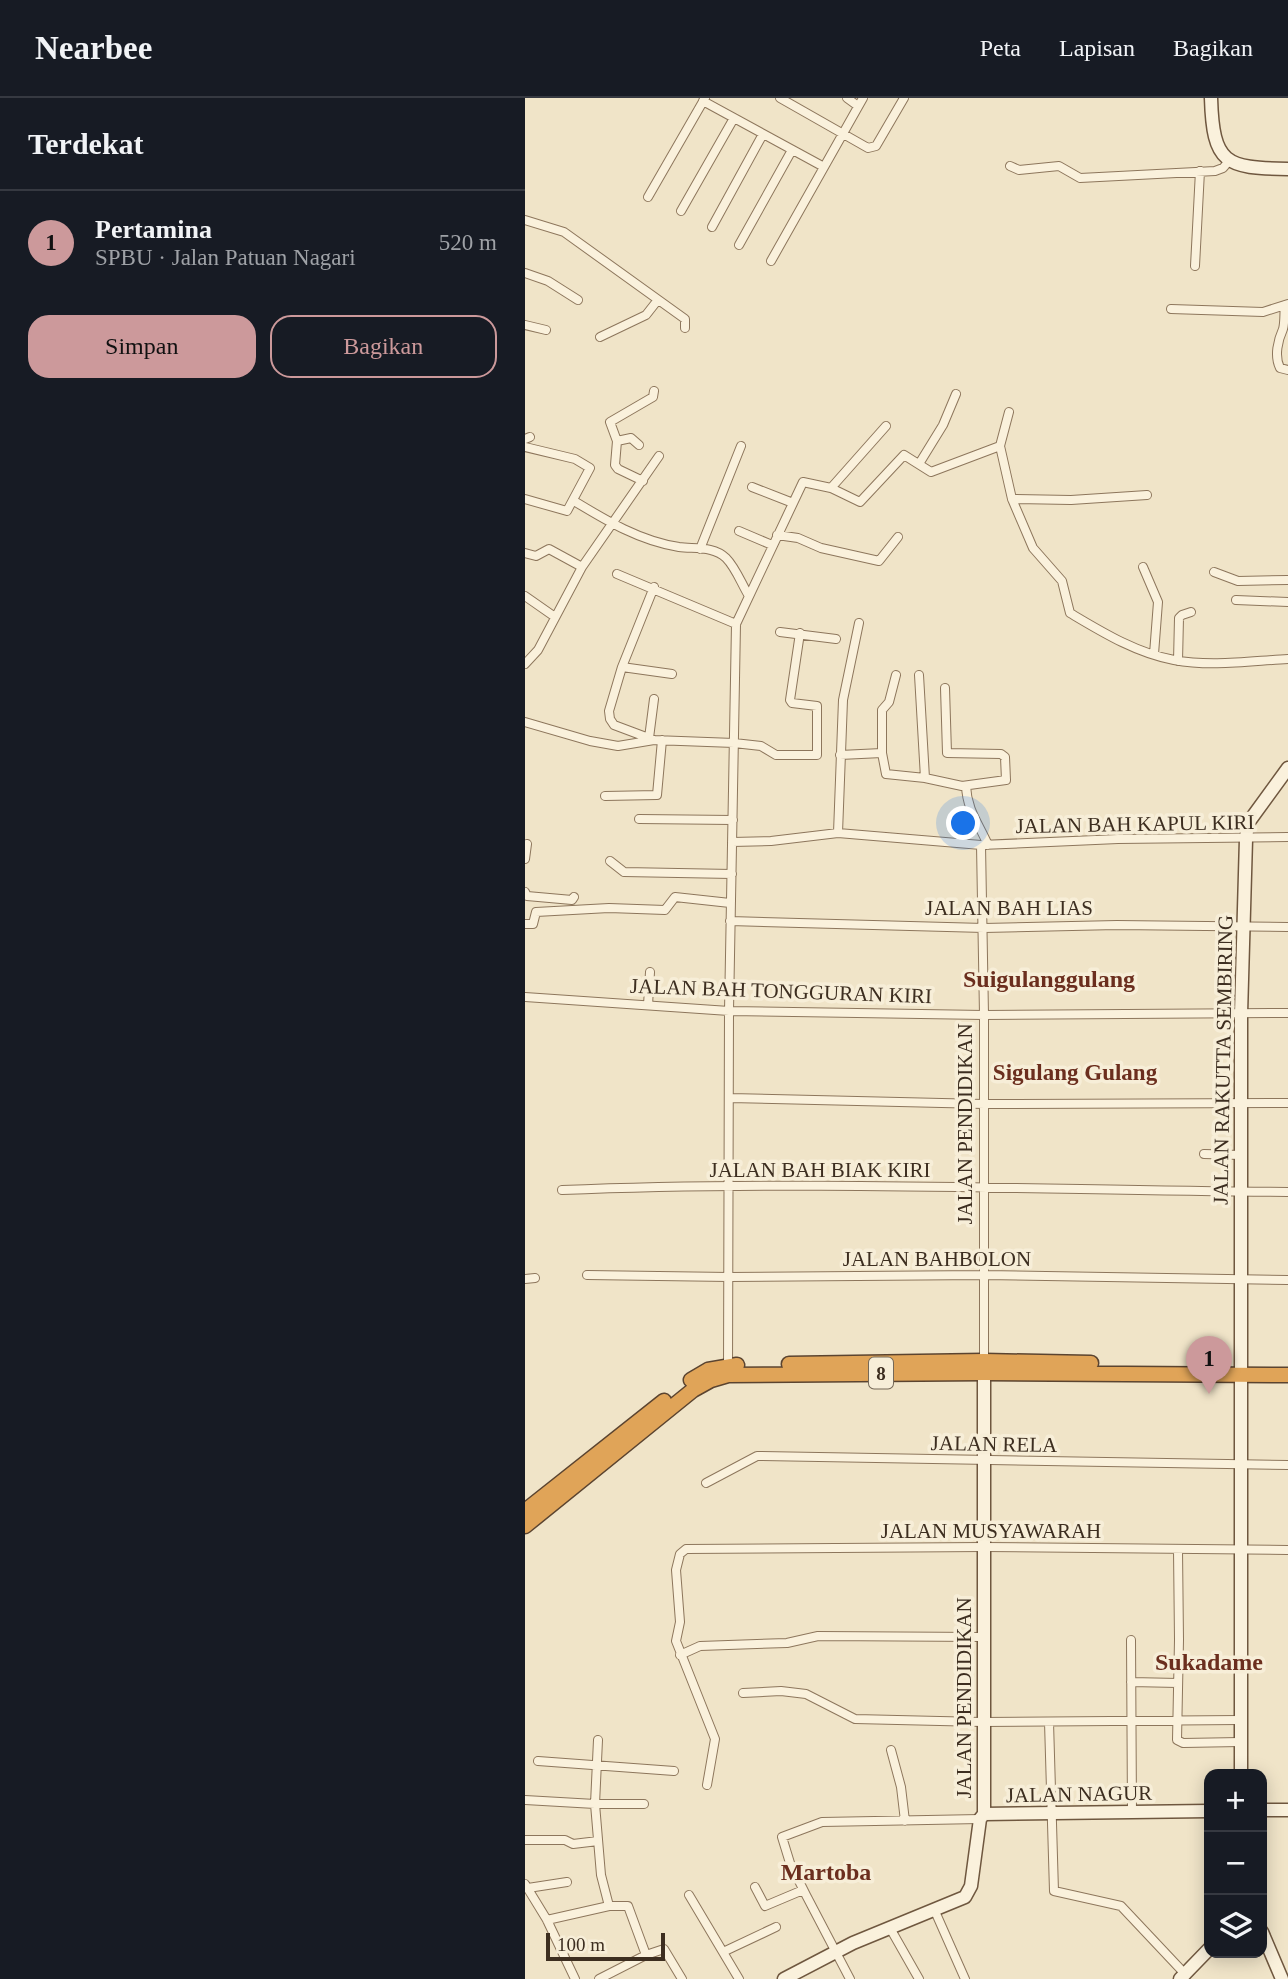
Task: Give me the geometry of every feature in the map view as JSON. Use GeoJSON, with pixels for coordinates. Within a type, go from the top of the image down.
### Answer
{"type":"FeatureCollection","features":[{"type":"Feature","properties":{"kind":"highway","name":"8"},"geometry":{"type":"LineString","coordinates":[[1242,1370],[1288,1366]]}},
{"type":"Feature","properties":{"kind":"highway","name":"8"},"geometry":{"type":"LineString","coordinates":[[525,1511],[688,1382],[708,1370],[984,1367],[1242,1370],[1288,1375]]}},
{"type":"Feature","properties":{"kind":"highway","name":"8"},"geometry":{"type":"LineString","coordinates":[[525,1526],[693,1390],[728,1370]]}},
{"type":"Feature","properties":{"kind":"main road"},"geometry":{"type":"LineString","coordinates":[[1211,98],[1216,146],[1229,161],[1249,168],[1288,169]]}},
{"type":"Feature","properties":{"kind":"main road","name":"JALAN RAKUTTA SEMBIRING"},"geometry":{"type":"LineString","coordinates":[[1241,1769],[1241,1014],[1246,839],[1248,823],[1288,768]]}},
{"type":"Feature","properties":{"kind":"main road","name":"JALAN PENDIDIKAN"},"geometry":{"type":"LineString","coordinates":[[982,1817],[984,1367]]}},
{"type":"Feature","properties":{"kind":"main road"},"geometry":{"type":"LineString","coordinates":[[1267,1810],[1288,1810]]}},
{"type":"Feature","properties":{"kind":"main road","name":"JALAN NAGUR"},"geometry":{"type":"LineString","coordinates":[[784,1979],[837,1952],[964,1897],[970,1891],[982,1817],[1052,1813],[1204,1811]]}},
{"type":"Feature","properties":{"kind":"main road"},"geometry":{"type":"LineString","coordinates":[[1267,1944],[1282,1979]]}},
{"type":"Feature","properties":{"kind":"main road"},"geometry":{"type":"LineString","coordinates":[[1184,1977],[1204,1955]]}},
{"type":"Feature","properties":{"kind":"street"},"geometry":{"type":"LineString","coordinates":[[780,98],[869,148],[876,146],[905,98]]}},
{"type":"Feature","properties":{"kind":"street"},"geometry":{"type":"LineString","coordinates":[[771,261],[861,102],[846,98]]}},
{"type":"Feature","properties":{"kind":"street"},"geometry":{"type":"LineString","coordinates":[[648,197],[704,99],[763,135],[824,167]]}},
{"type":"Feature","properties":{"kind":"street"},"geometry":{"type":"LineString","coordinates":[[681,211],[734,118]]}},
{"type":"Feature","properties":{"kind":"street"},"geometry":{"type":"LineString","coordinates":[[712,227],[763,135]]}},
{"type":"Feature","properties":{"kind":"street"},"geometry":{"type":"LineString","coordinates":[[739,245],[792,150]]}},
{"type":"Feature","properties":{"kind":"street"},"geometry":{"type":"LineString","coordinates":[[1010,166],[1022,170],[1059,166],[1080,178],[1219,170],[1229,161]]}},
{"type":"Feature","properties":{"kind":"street"},"geometry":{"type":"LineString","coordinates":[[1195,266],[1200,171]]}},
{"type":"Feature","properties":{"kind":"street"},"geometry":{"type":"LineString","coordinates":[[525,220],[564,232],[657,301],[685,318],[685,328]]}},
{"type":"Feature","properties":{"kind":"street"},"geometry":{"type":"LineString","coordinates":[[525,273],[544,279],[578,300]]}},
{"type":"Feature","properties":{"kind":"street"},"geometry":{"type":"LineString","coordinates":[[600,337],[646,315],[657,301]]}},
{"type":"Feature","properties":{"kind":"street"},"geometry":{"type":"LineString","coordinates":[[1171,309],[1263,312],[1286,304],[1283,328],[1278,337],[1277,363],[1280,368],[1288,370]]}},
{"type":"Feature","properties":{"kind":"street"},"geometry":{"type":"LineString","coordinates":[[525,325],[546,330]]}},
{"type":"Feature","properties":{"kind":"street"},"geometry":{"type":"LineString","coordinates":[[643,481],[615,465],[617,441],[610,421],[653,397],[654,391]]}},
{"type":"Feature","properties":{"kind":"street"},"geometry":{"type":"LineString","coordinates":[[919,464],[944,422],[956,394]]}},
{"type":"Feature","properties":{"kind":"street"},"geometry":{"type":"LineString","coordinates":[[1009,412],[1000,446],[1012,499],[1033,548],[1062,581],[1070,613],[1126,645],[1178,661],[1202,663],[1288,659]]}},
{"type":"Feature","properties":{"kind":"street"},"geometry":{"type":"LineString","coordinates":[[831,488],[886,426]]}},
{"type":"Feature","properties":{"kind":"street"},"geometry":{"type":"LineString","coordinates":[[617,441],[631,438],[639,445]]}},
{"type":"Feature","properties":{"kind":"street"},"geometry":{"type":"LineString","coordinates":[[700,550],[741,446]]}},
{"type":"Feature","properties":{"kind":"street"},"geometry":{"type":"LineString","coordinates":[[728,1370],[730,903],[736,624],[804,481],[831,488],[860,502],[902,456],[907,456],[931,472],[1000,446]]}},
{"type":"Feature","properties":{"kind":"street"},"geometry":{"type":"LineString","coordinates":[[525,447],[575,459],[590,468],[568,511],[525,499]]}},
{"type":"Feature","properties":{"kind":"street"},"geometry":{"type":"LineString","coordinates":[[525,664],[538,649],[582,567],[659,456]]}},
{"type":"Feature","properties":{"kind":"street"},"geometry":{"type":"LineString","coordinates":[[753,487],[793,503]]}},
{"type":"Feature","properties":{"kind":"street"},"geometry":{"type":"LineString","coordinates":[[1012,499],[1071,500],[1147,495]]}},
{"type":"Feature","properties":{"kind":"street"},"geometry":{"type":"LineString","coordinates":[[574,501],[613,525],[649,539],[700,550],[714,550],[727,559],[749,596]]}},
{"type":"Feature","properties":{"kind":"street"},"geometry":{"type":"LineString","coordinates":[[739,531],[772,545]]}},
{"type":"Feature","properties":{"kind":"street"},"geometry":{"type":"LineString","coordinates":[[776,535],[798,538],[821,548],[877,561],[881,560],[898,537]]}},
{"type":"Feature","properties":{"kind":"street"},"geometry":{"type":"LineString","coordinates":[[525,553],[536,556],[549,549],[582,567]]}},
{"type":"Feature","properties":{"kind":"street"},"geometry":{"type":"LineString","coordinates":[[1143,568],[1158,602],[1154,654]]}},
{"type":"Feature","properties":{"kind":"street"},"geometry":{"type":"LineString","coordinates":[[1214,572],[1238,581],[1288,580]]}},
{"type":"Feature","properties":{"kind":"street"},"geometry":{"type":"LineString","coordinates":[[617,574],[654,587],[736,624]]}},
{"type":"Feature","properties":{"kind":"street"},"geometry":{"type":"LineString","coordinates":[[654,587],[622,667],[609,711],[611,722],[655,739]]}},
{"type":"Feature","properties":{"kind":"street"},"geometry":{"type":"LineString","coordinates":[[525,596],[555,617]]}},
{"type":"Feature","properties":{"kind":"street"},"geometry":{"type":"LineString","coordinates":[[1236,600],[1288,602]]}},
{"type":"Feature","properties":{"kind":"street"},"geometry":{"type":"LineString","coordinates":[[1178,661],[1179,618],[1191,612]]}},
{"type":"Feature","properties":{"kind":"street"},"geometry":{"type":"LineString","coordinates":[[838,834],[843,695],[859,622]]}},
{"type":"Feature","properties":{"kind":"street"},"geometry":{"type":"LineString","coordinates":[[780,632],[836,639]]}},
{"type":"Feature","properties":{"kind":"street"},"geometry":{"type":"LineString","coordinates":[[525,722],[604,744],[626,746],[655,739],[734,743],[761,746],[776,755],[817,755],[817,706],[792,703],[790,700],[800,634]]}},
{"type":"Feature","properties":{"kind":"street"},"geometry":{"type":"LineString","coordinates":[[622,667],[672,674]]}},
{"type":"Feature","properties":{"kind":"street"},"geometry":{"type":"LineString","coordinates":[[896,675],[890,702],[882,710],[885,774],[966,786],[1006,780],[1005,757],[1001,754],[947,753],[945,688]]}},
{"type":"Feature","properties":{"kind":"street"},"geometry":{"type":"LineString","coordinates":[[919,676],[925,778]]}},
{"type":"Feature","properties":{"kind":"street"},"geometry":{"type":"LineString","coordinates":[[605,796],[657,795],[654,699]]}},
{"type":"Feature","properties":{"kind":"street"},"geometry":{"type":"LineString","coordinates":[[840,755],[882,753]]}},
{"type":"Feature","properties":{"kind":"street"},"geometry":{"type":"LineString","coordinates":[[966,786],[972,816],[985,845]]}},
{"type":"Feature","properties":{"kind":"street"},"geometry":{"type":"LineString","coordinates":[[639,819],[733,820]]}},
{"type":"Feature","properties":{"kind":"street","name":"JALAN BAH KAPUL KIRI"},"geometry":{"type":"LineString","coordinates":[[732,842],[838,834],[985,845],[1118,839],[1288,837]]}},
{"type":"Feature","properties":{"kind":"street"},"geometry":{"type":"LineString","coordinates":[[525,859],[527,844]]}},
{"type":"Feature","properties":{"kind":"street","name":"JALAN PENDIDIKAN"},"geometry":{"type":"LineString","coordinates":[[984,1367],[985,845]]}},
{"type":"Feature","properties":{"kind":"street"},"geometry":{"type":"LineString","coordinates":[[611,861],[624,873],[732,874]]}},
{"type":"Feature","properties":{"kind":"street"},"geometry":{"type":"LineString","coordinates":[[525,924],[533,924],[534,914],[528,894],[572,900],[574,897]]}},
{"type":"Feature","properties":{"kind":"street"},"geometry":{"type":"LineString","coordinates":[[534,914],[609,908],[664,909],[675,897],[730,903]]}},
{"type":"Feature","properties":{"kind":"street","name":"JALAN BAH LIAS"},"geometry":{"type":"LineString","coordinates":[[730,921],[984,928],[1117,925],[1288,927]]}},
{"type":"Feature","properties":{"kind":"street"},"geometry":{"type":"LineString","coordinates":[[648,1005],[650,972]]}},
{"type":"Feature","properties":{"kind":"street","name":"JALAN BAH TONGGURAN KIRI"},"geometry":{"type":"LineString","coordinates":[[525,997],[729,1011],[984,1015],[1288,1013]]}},
{"type":"Feature","properties":{"kind":"street"},"geometry":{"type":"LineString","coordinates":[[730,1098],[984,1104],[1288,1103]]}},
{"type":"Feature","properties":{"kind":"street"},"geometry":{"type":"LineString","coordinates":[[1204,1154],[1241,1155]]}},
{"type":"Feature","properties":{"kind":"street","name":"JALAN BAH BIAK KIRI"},"geometry":{"type":"LineString","coordinates":[[562,1190],[650,1186],[985,1187],[1288,1192]]}},
{"type":"Feature","properties":{"kind":"street","name":"JALAN BAHBOLON"},"geometry":{"type":"LineString","coordinates":[[587,1275],[984,1275],[1288,1280]]}},
{"type":"Feature","properties":{"kind":"street"},"geometry":{"type":"LineString","coordinates":[[525,1279],[535,1278]]}},
{"type":"Feature","properties":{"kind":"street","name":"JALAN RELA"},"geometry":{"type":"LineString","coordinates":[[706,1483],[757,1456],[1288,1465]]}},
{"type":"Feature","properties":{"kind":"street","name":"JALAN MUSYAWARAH"},"geometry":{"type":"LineString","coordinates":[[680,1655],[676,1641],[680,1616],[676,1570],[682,1551],[693,1549],[984,1547],[1288,1550]]}},
{"type":"Feature","properties":{"kind":"street"},"geometry":{"type":"LineString","coordinates":[[1178,1550],[1176,1736],[1180,1742],[1240,1742]]}},
{"type":"Feature","properties":{"kind":"street"},"geometry":{"type":"LineString","coordinates":[[707,1785],[714,1737],[680,1655],[700,1646],[790,1643],[818,1636],[983,1637]]}},
{"type":"Feature","properties":{"kind":"street"},"geometry":{"type":"LineString","coordinates":[[1131,1640],[1132,1813]]}},
{"type":"Feature","properties":{"kind":"street"},"geometry":{"type":"LineString","coordinates":[[1131,1682],[1178,1683]]}},
{"type":"Feature","properties":{"kind":"street"},"geometry":{"type":"LineString","coordinates":[[743,1693],[781,1691],[806,1694],[855,1719],[982,1722],[1240,1720]]}},
{"type":"Feature","properties":{"kind":"street"},"geometry":{"type":"LineString","coordinates":[[1049,1722],[1054,1891],[1121,1906],[1184,1977]]}},
{"type":"Feature","properties":{"kind":"street"},"geometry":{"type":"LineString","coordinates":[[598,1740],[595,1804],[601,1875],[609,1906]]}},
{"type":"Feature","properties":{"kind":"street"},"geometry":{"type":"LineString","coordinates":[[891,1750],[901,1787],[905,1821]]}},
{"type":"Feature","properties":{"kind":"street"},"geometry":{"type":"LineString","coordinates":[[538,1761],[674,1771]]}},
{"type":"Feature","properties":{"kind":"street"},"geometry":{"type":"LineString","coordinates":[[525,1800],[644,1804]]}},
{"type":"Feature","properties":{"kind":"street"},"geometry":{"type":"LineString","coordinates":[[849,1979],[803,1890],[781,1839],[822,1822],[982,1817]]}},
{"type":"Feature","properties":{"kind":"street"},"geometry":{"type":"LineString","coordinates":[[525,1840],[565,1839],[573,1844],[598,1842]]}},
{"type":"Feature","properties":{"kind":"street"},"geometry":{"type":"LineString","coordinates":[[567,1882],[526,1886],[547,1920],[575,1979]]}},
{"type":"Feature","properties":{"kind":"street"},"geometry":{"type":"LineString","coordinates":[[755,1887],[765,1906],[803,1890]]}},
{"type":"Feature","properties":{"kind":"street"},"geometry":{"type":"LineString","coordinates":[[689,1895],[739,1979]]}},
{"type":"Feature","properties":{"kind":"street"},"geometry":{"type":"LineString","coordinates":[[547,1920],[625,1905],[629,1908],[646,1955]]}},
{"type":"Feature","properties":{"kind":"street"},"geometry":{"type":"LineString","coordinates":[[934,1909],[965,1979]]}},
{"type":"Feature","properties":{"kind":"street"},"geometry":{"type":"LineString","coordinates":[[723,1952],[776,1927]]}},
{"type":"Feature","properties":{"kind":"street"},"geometry":{"type":"LineString","coordinates":[[890,1928],[919,1979]]}},
{"type":"Feature","properties":{"kind":"street"},"geometry":{"type":"LineString","coordinates":[[599,1979],[660,1949],[667,1950],[682,1979]]}},
{"type":"Feature","properties":{"kind":"place","name":"Pertamina"},"geometry":{"type":"Point","coordinates":[1209,1394]}},
{"type":"Feature","properties":{"kind":"district","name":"Suigulanggulang"},"geometry":{"type":"Point","coordinates":[1049,979]}},
{"type":"Feature","properties":{"kind":"district","name":"Sigulang Gulang"},"geometry":{"type":"Point","coordinates":[1075,1072]}},
{"type":"Feature","properties":{"kind":"district","name":"Sukadame"},"geometry":{"type":"Point","coordinates":[1209,1662]}},
{"type":"Feature","properties":{"kind":"district","name":"Martoba"},"geometry":{"type":"Point","coordinates":[826,1872]}}]}
